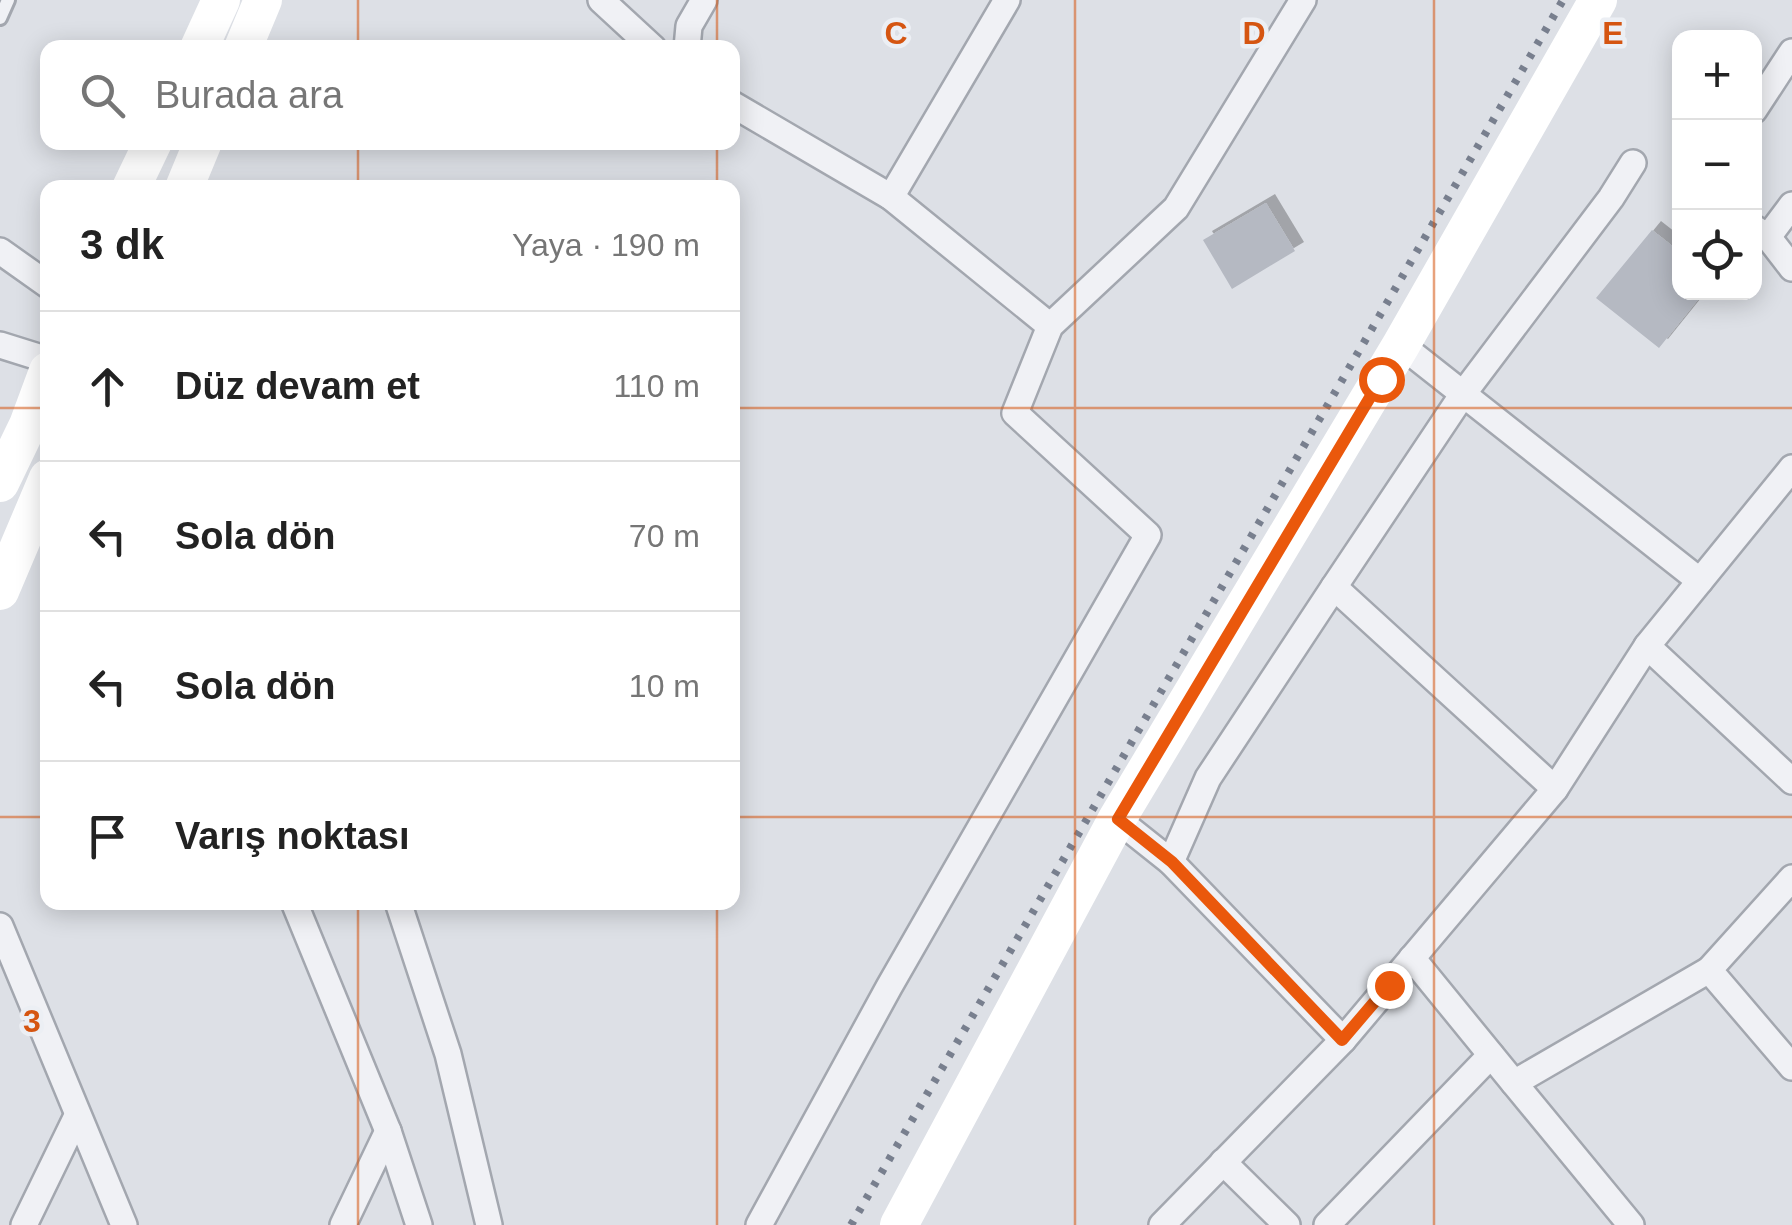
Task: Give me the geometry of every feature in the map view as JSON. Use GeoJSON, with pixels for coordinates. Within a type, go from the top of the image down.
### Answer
{"type":"FeatureCollection","features":[{"type":"Feature","properties":{"kind":"main road"},"geometry":{"type":"LineString","coordinates":[[202,40],[221,0]]}},
{"type":"Feature","properties":{"kind":"main road"},"geometry":{"type":"LineString","coordinates":[[246,40],[263,0]]}},
{"type":"Feature","properties":{"kind":"main road"},"geometry":{"type":"LineString","coordinates":[[899,1225],[1118,819],[1401,345],[1598,0]]}},
{"type":"Feature","properties":{"kind":"main road"},"geometry":{"type":"LineString","coordinates":[[135,180],[149,150]]}},
{"type":"Feature","properties":{"kind":"main road"},"geometry":{"type":"LineString","coordinates":[[187,180],[200,150]]}},
{"type":"Feature","properties":{"kind":"main road"},"geometry":{"type":"LineString","coordinates":[[0,484],[40,393]]}},
{"type":"Feature","properties":{"kind":"main road"},"geometry":{"type":"LineString","coordinates":[[0,591],[40,497]]}},
{"type":"Feature","properties":{"kind":"street"},"geometry":{"type":"LineString","coordinates":[[601,0],[644,40]]}},
{"type":"Feature","properties":{"kind":"street"},"geometry":{"type":"LineString","coordinates":[[688,40],[689,26],[704,0]]}},
{"type":"Feature","properties":{"kind":"street"},"geometry":{"type":"LineString","coordinates":[[890,197],[1007,0]]}},
{"type":"Feature","properties":{"kind":"street"},"geometry":{"type":"LineString","coordinates":[[759,1225],[889,986],[1148,535],[1016,413],[1050,326],[1176,208],[1304,0]]}},
{"type":"Feature","properties":{"kind":"street"},"geometry":{"type":"LineString","coordinates":[[1762,98],[1792,52]]}},
{"type":"Feature","properties":{"kind":"street"},"geometry":{"type":"LineString","coordinates":[[740,109],[890,197],[1050,326]]}},
{"type":"Feature","properties":{"kind":"street"},"geometry":{"type":"LineString","coordinates":[[1172,862],[1208,778],[1463,394],[1611,198],[1633,163]]}},
{"type":"Feature","properties":{"kind":"street"},"geometry":{"type":"LineString","coordinates":[[1762,231],[1792,205]]}},
{"type":"Feature","properties":{"kind":"street"},"geometry":{"type":"LineString","coordinates":[[1762,233],[1792,268]]}},
{"type":"Feature","properties":{"kind":"street"},"geometry":{"type":"LineString","coordinates":[[0,252],[40,280]]}},
{"type":"Feature","properties":{"kind":"street"},"geometry":{"type":"LineString","coordinates":[[0,345],[40,358]]}},
{"type":"Feature","properties":{"kind":"street"},"geometry":{"type":"LineString","coordinates":[[1401,345],[1700,581]]}},
{"type":"Feature","properties":{"kind":"street"},"geometry":{"type":"LineString","coordinates":[[1162,1225],[1342,1040],[1554,789],[1648,646],[1792,468]]}},
{"type":"Feature","properties":{"kind":"street"},"geometry":{"type":"LineString","coordinates":[[1334,587],[1554,789]]}},
{"type":"Feature","properties":{"kind":"street"},"geometry":{"type":"LineString","coordinates":[[1648,646],[1792,781]]}},
{"type":"Feature","properties":{"kind":"street"},"geometry":{"type":"LineString","coordinates":[[1118,819],[1172,862],[1342,1040]]}},
{"type":"Feature","properties":{"kind":"street"},"geometry":{"type":"LineString","coordinates":[[1514,1082],[1709,970],[1792,878]]}},
{"type":"Feature","properties":{"kind":"street"},"geometry":{"type":"LineString","coordinates":[[297,910],[388,1130],[419,1225]]}},
{"type":"Feature","properties":{"kind":"street"},"geometry":{"type":"LineString","coordinates":[[401,910],[448,1054],[489,1225]]}},
{"type":"Feature","properties":{"kind":"street"},"geometry":{"type":"LineString","coordinates":[[0,926],[124,1225]]}},
{"type":"Feature","properties":{"kind":"street"},"geometry":{"type":"LineString","coordinates":[[1412,958],[1631,1225]]}},
{"type":"Feature","properties":{"kind":"street"},"geometry":{"type":"LineString","coordinates":[[1709,970],[1792,1067]]}},
{"type":"Feature","properties":{"kind":"street"},"geometry":{"type":"LineString","coordinates":[[1327,1225],[1492,1055]]}},
{"type":"Feature","properties":{"kind":"street"},"geometry":{"type":"LineString","coordinates":[[24,1225],[77,1116]]}},
{"type":"Feature","properties":{"kind":"street"},"geometry":{"type":"LineString","coordinates":[[343,1225],[388,1130]]}},
{"type":"Feature","properties":{"kind":"street"},"geometry":{"type":"LineString","coordinates":[[1223,1162],[1287,1225]]}},
{"type":"Feature","properties":{"kind":"lane"},"geometry":{"type":"LineString","coordinates":[[0,18],[8,0]]}},
{"type":"Feature","properties":{"kind":"building"},"geometry":{"type":"Polygon","coordinates":[[[1266,203],[1295,251],[1232,289],[1203,240],[1266,203]]]}},
{"type":"Feature","properties":{"kind":"building"},"geometry":{"type":"Polygon","coordinates":[[[1652,230],[1672,246],[1672,300],[1698,300],[1659,348],[1596,298],[1652,230]]]}},
{"type":"Feature","properties":{"kind":"railway"},"geometry":{"type":"LineString","coordinates":[[851,1225],[1563,0]]}},
{"type":"Feature","properties":{"kind":"route"},"geometry":{"type":"LineString","coordinates":[[1381,379],[1118,819],[1172,862],[1342,1040],[1389,985]]}}]}
